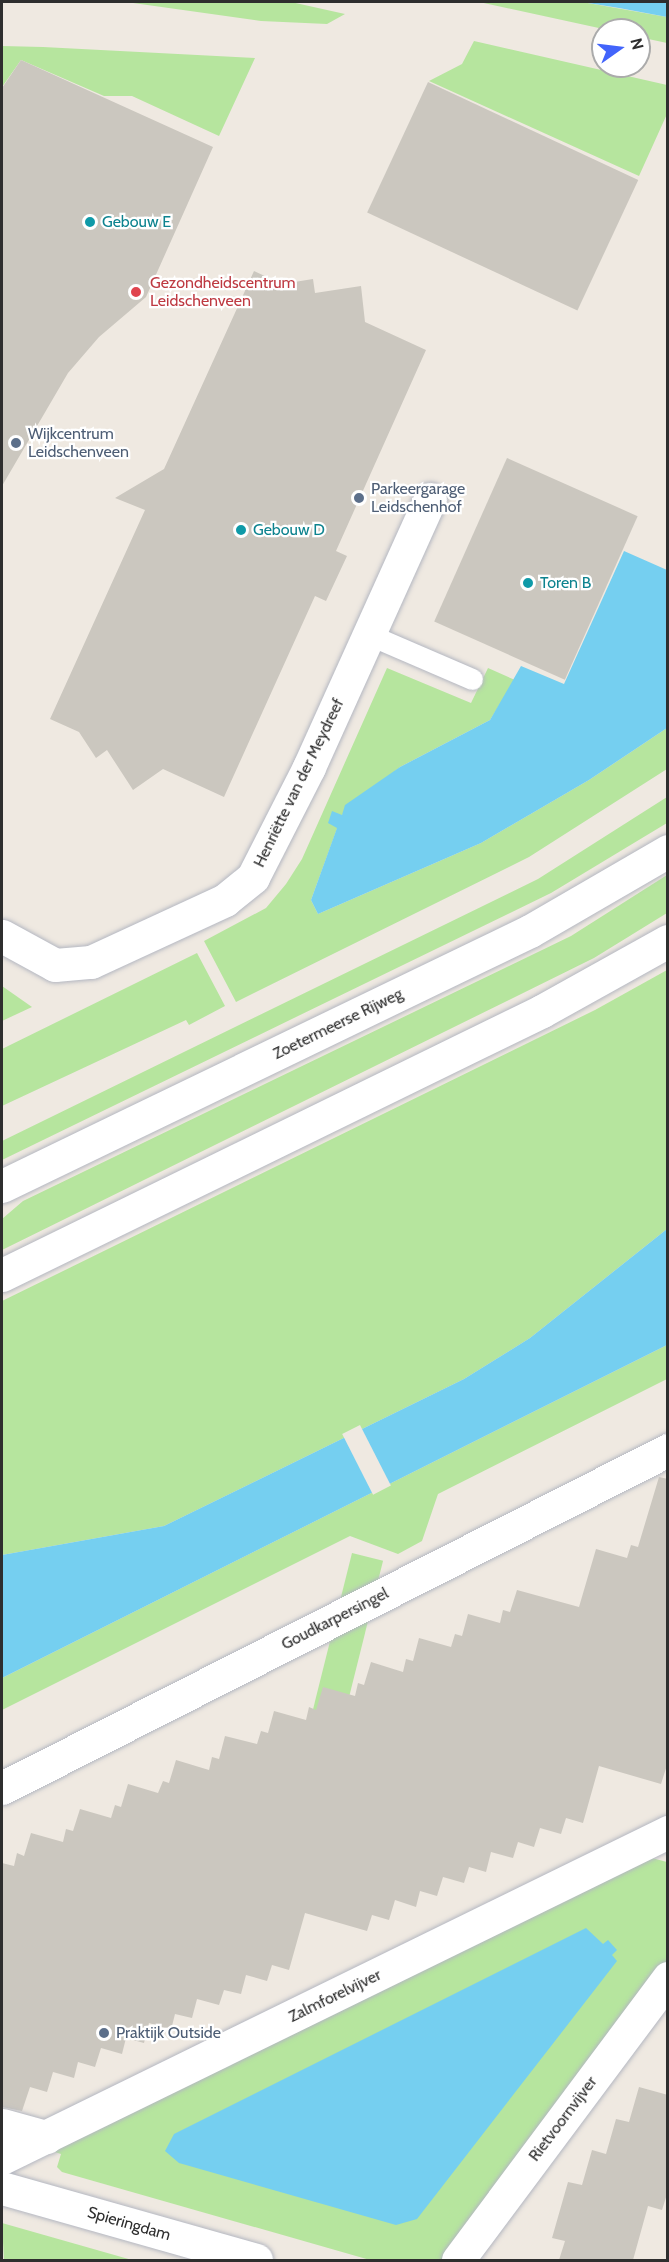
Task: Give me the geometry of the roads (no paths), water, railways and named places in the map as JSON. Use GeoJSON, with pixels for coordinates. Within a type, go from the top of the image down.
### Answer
{"type":"FeatureCollection","features":[{"type":"Feature","properties":{"kind":"street","name":"Henriëtte van der Meydreef"},"geometry":{"type":"LineString","coordinates":[[2,936],[55,965],[91,962],[225,900],[253,877],[271,849],[430,499]]}},
{"type":"Feature","properties":{"kind":"street","name":"Zoetermeerse Rijweg"},"geometry":{"type":"LineString","coordinates":[[2,1186],[530,932],[668,851]]}},
{"type":"Feature","properties":{"kind":"street"},"geometry":{"type":"LineString","coordinates":[[2,1275],[542,1011],[668,941]]}},
{"type":"Feature","properties":{"kind":"street","name":"Goudkarpersingel"},"geometry":{"type":"LineString","coordinates":[[2,1788],[668,1450]]}},
{"type":"Feature","properties":{"kind":"street","name":"Zalmforelvijver"},"geometry":{"type":"LineString","coordinates":[[2,2158],[667,1834]]}},
{"type":"Feature","properties":{"kind":"street","name":"Rietvoornvijver"},"geometry":{"type":"LineString","coordinates":[[466,2259],[668,1978]]}},
{"type":"Feature","properties":{"kind":"street"},"geometry":{"type":"LineString","coordinates":[[2,2125],[46,2137]]}},
{"type":"Feature","properties":{"kind":"street","name":"Spieringdam"},"geometry":{"type":"LineString","coordinates":[[2,2188],[256,2260]]}},
{"type":"Feature","properties":{"kind":"lane"},"geometry":{"type":"LineString","coordinates":[[370,635],[472,680]]}},
{"type":"Feature","properties":{"kind":"water"},"geometry":{"type":"Polygon","coordinates":[[[582,2],[667,2],[667,17],[619,8],[582,2]]]}},
{"type":"Feature","properties":{"kind":"water"},"geometry":{"type":"Polygon","coordinates":[[[624,551],[667,570],[667,728],[589,780],[481,843],[318,914],[311,900],[337,828],[328,823],[332,811],[342,815],[345,805],[400,767],[490,720],[521,666],[564,684],[624,551]]]}},
{"type":"Feature","properties":{"kind":"water"},"geometry":{"type":"Polygon","coordinates":[[[667,1229],[667,1345],[2,1678],[2,1555],[164,1526],[464,1379],[530,1338],[667,1229]]]}},
{"type":"Feature","properties":{"kind":"water"},"geometry":{"type":"Polygon","coordinates":[[[586,1928],[603,1944],[608,1940],[617,1950],[612,1955],[617,1961],[417,2219],[396,2225],[179,2163],[165,2151],[174,2134],[586,1928]]]}},
{"type":"Feature","properties":{"kind":"place","name":"Gebouw E"},"geometry":{"type":"Point","coordinates":[90,222]}},
{"type":"Feature","properties":{"kind":"place","name":"Gezondheidscentrum Leidschenveen"},"geometry":{"type":"Point","coordinates":[136,292]}},
{"type":"Feature","properties":{"kind":"place","name":"Wijkcentrum Leidschenveen"},"geometry":{"type":"Point","coordinates":[16,443]}},
{"type":"Feature","properties":{"kind":"place","name":"Parkeergarage Leidschenhof"},"geometry":{"type":"Point","coordinates":[359,498]}},
{"type":"Feature","properties":{"kind":"place","name":"Gebouw D"},"geometry":{"type":"Point","coordinates":[241,530]}},
{"type":"Feature","properties":{"kind":"place","name":"Toren B"},"geometry":{"type":"Point","coordinates":[528,583]}},
{"type":"Feature","properties":{"kind":"place","name":"Praktijk Outside"},"geometry":{"type":"Point","coordinates":[104,2033]}}]}
